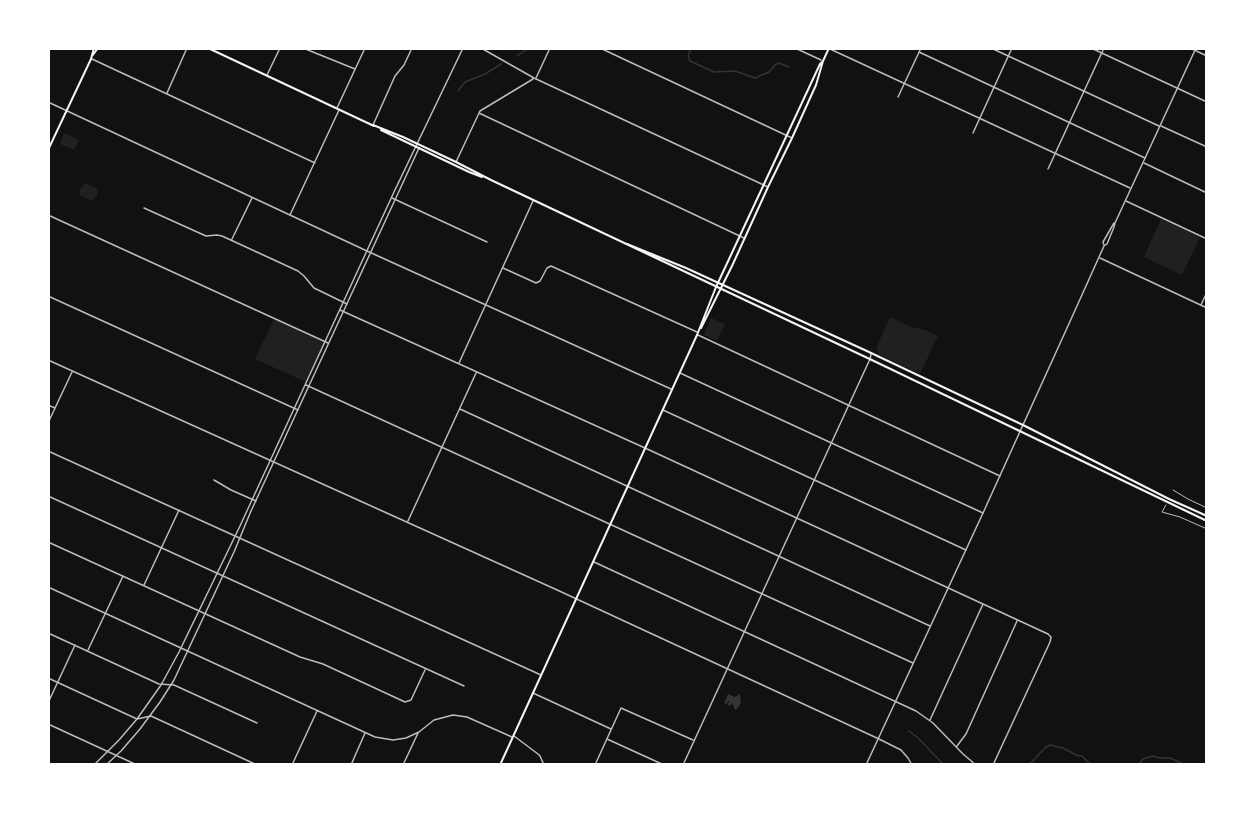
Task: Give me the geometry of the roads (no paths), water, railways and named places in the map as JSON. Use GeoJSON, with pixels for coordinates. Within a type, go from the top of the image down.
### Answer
{"type":"FeatureCollection","features":[{"type":"Feature","properties":{"kind":"main road"},"geometry":{"type":"LineString","coordinates":[[48,149],[96,48]]}},
{"type":"Feature","properties":{"kind":"main road"},"geometry":{"type":"LineString","coordinates":[[208,48],[1020,430],[1207,521]]}},
{"type":"Feature","properties":{"kind":"main road"},"geometry":{"type":"LineString","coordinates":[[697,333],[721,290],[792,138],[816,85],[829,49]]}},
{"type":"Feature","properties":{"kind":"main road"},"geometry":{"type":"LineString","coordinates":[[500,765],[672,389],[718,282],[820,64],[824,61]]}},
{"type":"Feature","properties":{"kind":"main road"},"geometry":{"type":"LineString","coordinates":[[622,242],[718,282],[871,353],[1207,516]]}},
{"type":"Feature","properties":{"kind":"street"},"geometry":{"type":"LineString","coordinates":[[166,94],[187,48]]}},
{"type":"Feature","properties":{"kind":"street"},"geometry":{"type":"LineString","coordinates":[[267,76],[280,48]]}},
{"type":"Feature","properties":{"kind":"street"},"geometry":{"type":"LineString","coordinates":[[303,48],[355,69]]}},
{"type":"Feature","properties":{"kind":"street"},"geometry":{"type":"LineString","coordinates":[[290,215],[365,48]]}},
{"type":"Feature","properties":{"kind":"street"},"geometry":{"type":"LineString","coordinates":[[373,126],[395,76],[404,65],[412,48]]}},
{"type":"Feature","properties":{"kind":"street"},"geometry":{"type":"LineString","coordinates":[[106,765],[151,716],[171,685],[188,651],[463,48]]}},
{"type":"Feature","properties":{"kind":"street"},"geometry":{"type":"LineString","coordinates":[[481,48],[534,79],[768,187]]}},
{"type":"Feature","properties":{"kind":"street"},"geometry":{"type":"LineString","coordinates":[[456,164],[479,113],[534,79],[550,48]]}},
{"type":"Feature","properties":{"kind":"street"},"geometry":{"type":"LineString","coordinates":[[600,48],[792,138]]}},
{"type":"Feature","properties":{"kind":"street"},"geometry":{"type":"LineString","coordinates":[[795,48],[824,61]]}},
{"type":"Feature","properties":{"kind":"street"},"geometry":{"type":"LineString","coordinates":[[898,97],[921,48]]}},
{"type":"Feature","properties":{"kind":"street"},"geometry":{"type":"LineString","coordinates":[[991,48],[1207,147]]}},
{"type":"Feature","properties":{"kind":"street"},"geometry":{"type":"LineString","coordinates":[[973,134],[1012,48]]}},
{"type":"Feature","properties":{"kind":"street"},"geometry":{"type":"LineString","coordinates":[[1091,48],[1207,102]]}},
{"type":"Feature","properties":{"kind":"street"},"geometry":{"type":"LineString","coordinates":[[1048,169],[1104,48]]}},
{"type":"Feature","properties":{"kind":"street"},"geometry":{"type":"LineString","coordinates":[[1190,48],[1207,56]]}},
{"type":"Feature","properties":{"kind":"street"},"geometry":{"type":"LineString","coordinates":[[829,49],[1131,188]]}},
{"type":"Feature","properties":{"kind":"street"},"geometry":{"type":"LineString","coordinates":[[866,765],[1099,258],[1103,243],[1115,223],[1196,49]]}},
{"type":"Feature","properties":{"kind":"street"},"geometry":{"type":"LineString","coordinates":[[919,52],[1145,158]]}},
{"type":"Feature","properties":{"kind":"street"},"geometry":{"type":"LineString","coordinates":[[91,58],[315,163]]}},
{"type":"Feature","properties":{"kind":"street"},"geometry":{"type":"LineString","coordinates":[[48,102],[370,253],[672,389]]}},
{"type":"Feature","properties":{"kind":"street"},"geometry":{"type":"LineString","coordinates":[[479,113],[745,237]]}},
{"type":"Feature","properties":{"kind":"street"},"geometry":{"type":"LineString","coordinates":[[94,765],[137,719],[162,684],[181,648],[418,146]]}},
{"type":"Feature","properties":{"kind":"street"},"geometry":{"type":"LineString","coordinates":[[1143,163],[1207,193]]}},
{"type":"Feature","properties":{"kind":"street"},"geometry":{"type":"LineString","coordinates":[[232,240],[252,198]]}},
{"type":"Feature","properties":{"kind":"street"},"geometry":{"type":"LineString","coordinates":[[392,198],[487,242]]}},
{"type":"Feature","properties":{"kind":"street"},"geometry":{"type":"LineString","coordinates":[[459,363],[534,200]]}},
{"type":"Feature","properties":{"kind":"street"},"geometry":{"type":"LineString","coordinates":[[1125,201],[1207,239]]}},
{"type":"Feature","properties":{"kind":"street"},"geometry":{"type":"LineString","coordinates":[[144,208],[206,236],[220,235],[298,271],[314,288],[347,304]]}},
{"type":"Feature","properties":{"kind":"street"},"geometry":{"type":"LineString","coordinates":[[48,215],[329,343]]}},
{"type":"Feature","properties":{"kind":"street"},"geometry":{"type":"LineString","coordinates":[[1099,258],[1207,308]]}},
{"type":"Feature","properties":{"kind":"street"},"geometry":{"type":"LineString","coordinates":[[502,268],[536,283],[540,281],[548,267],[553,267],[1000,476]]}},
{"type":"Feature","properties":{"kind":"street"},"geometry":{"type":"LineString","coordinates":[[1201,305],[1207,291]]}},
{"type":"Feature","properties":{"kind":"street"},"geometry":{"type":"LineString","coordinates":[[48,296],[298,410]]}},
{"type":"Feature","properties":{"kind":"street"},"geometry":{"type":"LineString","coordinates":[[340,309],[1048,634],[1051,637],[1050,642],[993,765]]}},
{"type":"Feature","properties":{"kind":"street"},"geometry":{"type":"LineString","coordinates":[[683,765],[871,353]]}},
{"type":"Feature","properties":{"kind":"street"},"geometry":{"type":"LineString","coordinates":[[48,360],[879,739],[901,750],[912,765]]}},
{"type":"Feature","properties":{"kind":"street"},"geometry":{"type":"LineString","coordinates":[[48,423],[72,371]]}},
{"type":"Feature","properties":{"kind":"street"},"geometry":{"type":"LineString","coordinates":[[407,522],[477,372]]}},
{"type":"Feature","properties":{"kind":"street"},"geometry":{"type":"LineString","coordinates":[[679,372],[983,513]]}},
{"type":"Feature","properties":{"kind":"street"},"geometry":{"type":"LineString","coordinates":[[305,385],[914,663]]}},
{"type":"Feature","properties":{"kind":"street"},"geometry":{"type":"LineString","coordinates":[[48,405],[55,408]]}},
{"type":"Feature","properties":{"kind":"street"},"geometry":{"type":"LineString","coordinates":[[459,410],[931,626]]}},
{"type":"Feature","properties":{"kind":"street"},"geometry":{"type":"LineString","coordinates":[[662,410],[966,550]]}},
{"type":"Feature","properties":{"kind":"street"},"geometry":{"type":"LineString","coordinates":[[48,451],[541,675]]}},
{"type":"Feature","properties":{"kind":"street"},"geometry":{"type":"LineString","coordinates":[[214,480],[256,501]]}},
{"type":"Feature","properties":{"kind":"street"},"geometry":{"type":"LineString","coordinates":[[48,496],[464,686]]}},
{"type":"Feature","properties":{"kind":"street"},"geometry":{"type":"LineString","coordinates":[[144,585],[179,510]]}},
{"type":"Feature","properties":{"kind":"street"},"geometry":{"type":"LineString","coordinates":[[48,547],[49,542],[300,657],[323,664],[405,702],[411,700],[426,668]]}},
{"type":"Feature","properties":{"kind":"street"},"geometry":{"type":"LineString","coordinates":[[593,561],[916,711],[930,721],[976,765]]}},
{"type":"Feature","properties":{"kind":"street"},"geometry":{"type":"LineString","coordinates":[[88,651],[123,576]]}},
{"type":"Feature","properties":{"kind":"street"},"geometry":{"type":"LineString","coordinates":[[48,587],[384,740],[406,738],[419,732],[434,720],[453,715],[467,717],[513,736],[538,754],[544,765]]}},
{"type":"Feature","properties":{"kind":"street"},"geometry":{"type":"LineString","coordinates":[[930,721],[983,604]]}},
{"type":"Feature","properties":{"kind":"street"},"geometry":{"type":"LineString","coordinates":[[957,747],[966,734],[1018,620]]}},
{"type":"Feature","properties":{"kind":"street"},"geometry":{"type":"LineString","coordinates":[[48,633],[257,723]]}},
{"type":"Feature","properties":{"kind":"street"},"geometry":{"type":"LineString","coordinates":[[48,703],[75,645]]}},
{"type":"Feature","properties":{"kind":"street"},"geometry":{"type":"LineString","coordinates":[[48,678],[137,719],[151,716],[257,765]]}},
{"type":"Feature","properties":{"kind":"street"},"geometry":{"type":"LineString","coordinates":[[533,693],[611,729]]}},
{"type":"Feature","properties":{"kind":"street"},"geometry":{"type":"LineString","coordinates":[[595,765],[621,708],[694,741]]}},
{"type":"Feature","properties":{"kind":"street"},"geometry":{"type":"LineString","coordinates":[[292,765],[318,710]]}},
{"type":"Feature","properties":{"kind":"street"},"geometry":{"type":"LineString","coordinates":[[48,724],[137,765]]}},
{"type":"Feature","properties":{"kind":"street"},"geometry":{"type":"LineString","coordinates":[[351,765],[366,732]]}},
{"type":"Feature","properties":{"kind":"street"},"geometry":{"type":"LineString","coordinates":[[404,765],[419,732]]}},
{"type":"Feature","properties":{"kind":"street"},"geometry":{"type":"LineString","coordinates":[[406,738],[413,744]]}},
{"type":"Feature","properties":{"kind":"street"},"geometry":{"type":"LineString","coordinates":[[606,739],[664,765]]}},
{"type":"Feature","properties":{"kind":"lane"},"geometry":{"type":"LineString","coordinates":[[1173,490],[1207,508]]}},
{"type":"Feature","properties":{"kind":"lane"},"geometry":{"type":"LineString","coordinates":[[1167,501],[1162,512],[1207,529]]}},
{"type":"Feature","properties":{"kind":"waterway"},"geometry":{"type":"LineString","coordinates":[[517,56],[529,48]]}},
{"type":"Feature","properties":{"kind":"waterway"},"geometry":{"type":"LineString","coordinates":[[691,48],[688,56],[690,61],[714,72],[735,71],[755,78],[769,72],[779,63],[789,67]]}},
{"type":"Feature","properties":{"kind":"waterway"},"geometry":{"type":"LineString","coordinates":[[458,91],[465,82],[501,64]]}},
{"type":"Feature","properties":{"kind":"waterway"},"geometry":{"type":"LineString","coordinates":[[909,731],[944,765]]}},
{"type":"Feature","properties":{"kind":"waterway"},"geometry":{"type":"LineString","coordinates":[[1029,765],[1050,745],[1082,756],[1090,765]]}},
{"type":"Feature","properties":{"kind":"waterway"},"geometry":{"type":"LineString","coordinates":[[1138,765],[1143,759],[1153,756],[1170,758],[1182,765]]}}]}
